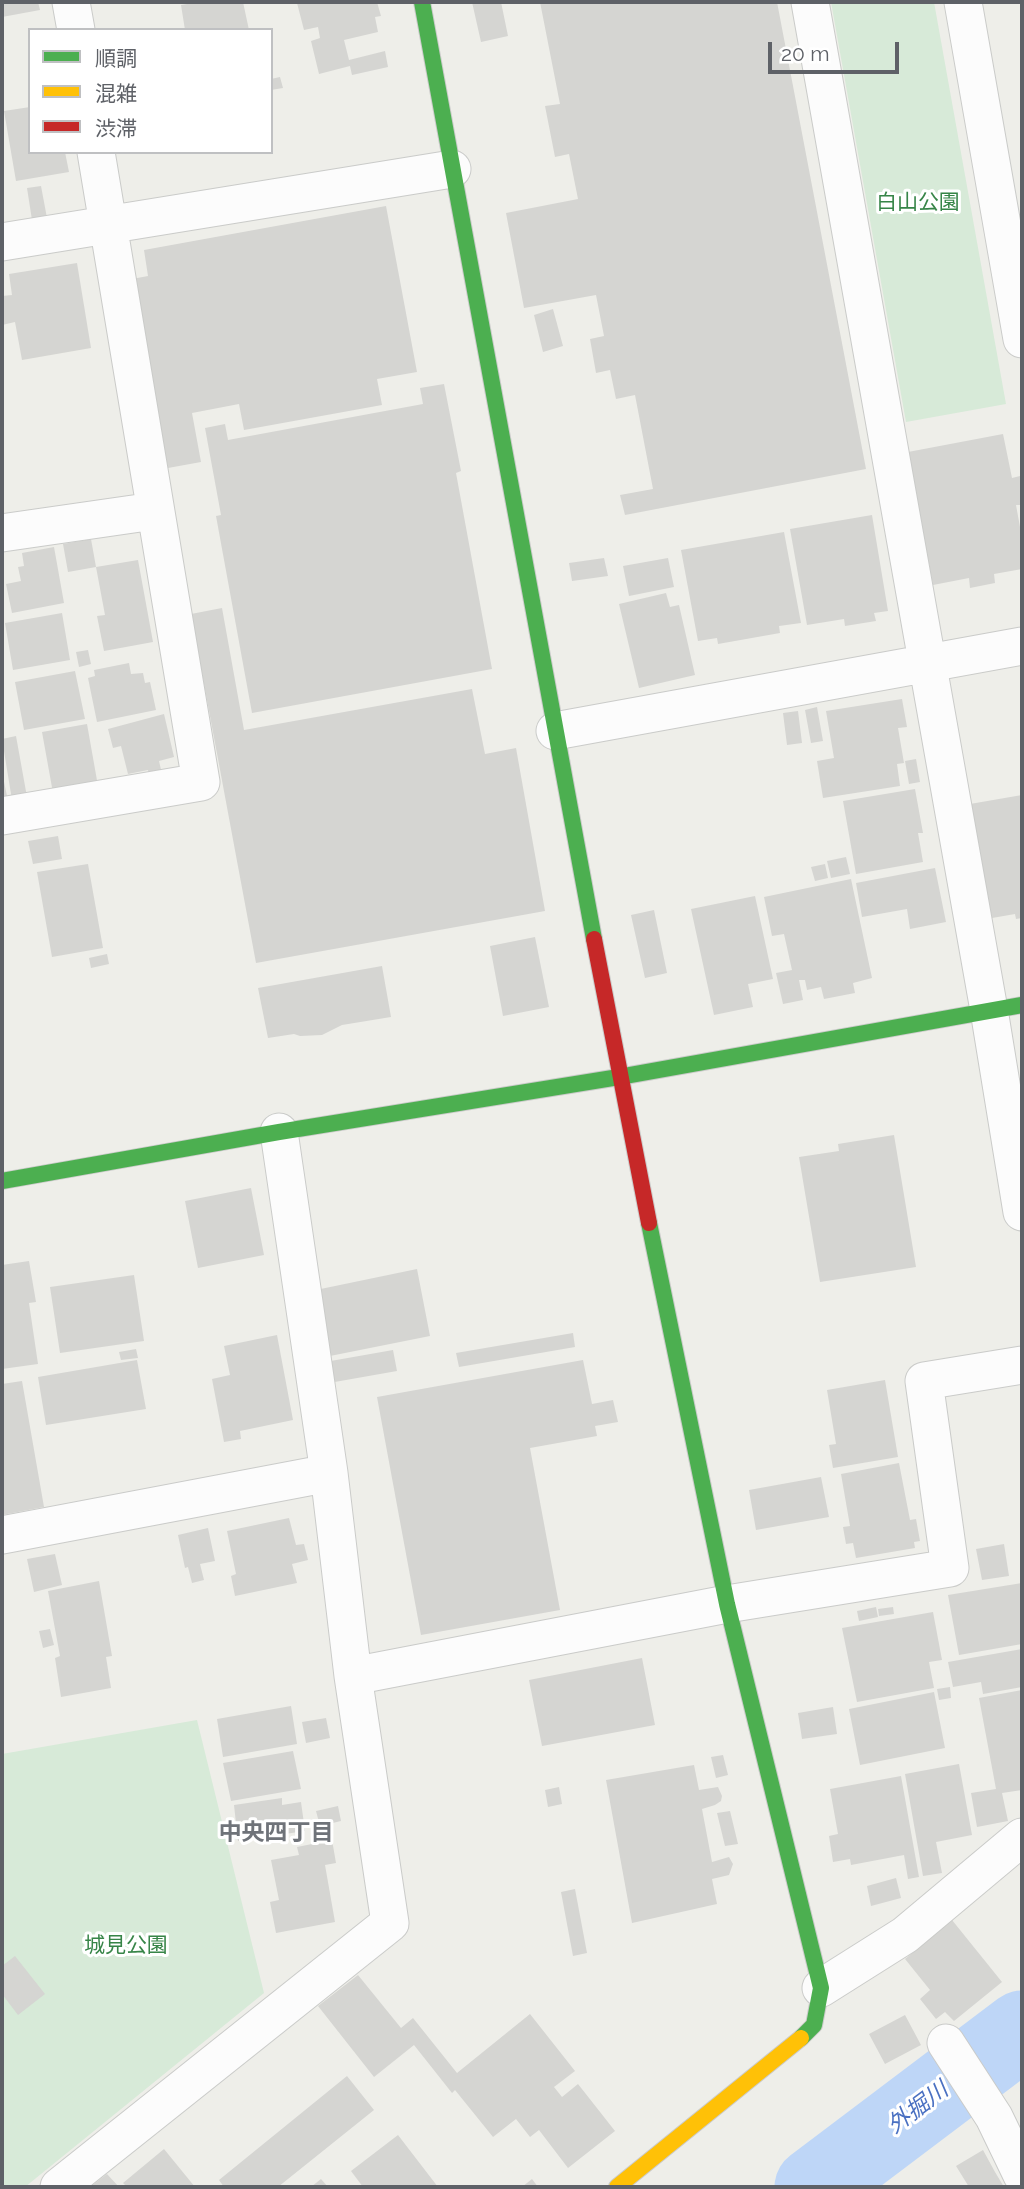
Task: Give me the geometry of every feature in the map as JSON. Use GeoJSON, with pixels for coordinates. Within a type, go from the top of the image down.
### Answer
{"type":"FeatureCollection","features":[{"type":"Feature","properties":{"kind":"street"},"geometry":{"type":"LineString","coordinates":[[71,2],[76,28]]}},
{"type":"Feature","properties":{"kind":"street"},"geometry":{"type":"LineString","coordinates":[[422,2],[619,1077],[727,1604],[821,1988],[814,2025],[791,2047],[617,2187]]}},
{"type":"Feature","properties":{"kind":"street"},"geometry":{"type":"LineString","coordinates":[[810,2],[927,663],[1006,1007],[1022,1212]]}},
{"type":"Feature","properties":{"kind":"street"},"geometry":{"type":"LineString","coordinates":[[963,2],[1006,153],[1022,339]]}},
{"type":"Feature","properties":{"kind":"street"},"geometry":{"type":"LineString","coordinates":[[2,816],[201,782],[96,154]]}},
{"type":"Feature","properties":{"kind":"street"},"geometry":{"type":"LineString","coordinates":[[2,242],[452,169]]}},
{"type":"Feature","properties":{"kind":"street"},"geometry":{"type":"LineString","coordinates":[[2,533],[154,511]]}},
{"type":"Feature","properties":{"kind":"street"},"geometry":{"type":"LineString","coordinates":[[555,731],[1022,646]]}},
{"type":"Feature","properties":{"kind":"street"},"geometry":{"type":"LineString","coordinates":[[2,1181],[279,1132],[619,1077],[1006,1007]]}},
{"type":"Feature","properties":{"kind":"street"},"geometry":{"type":"LineString","coordinates":[[59,2187],[390,1923],[353,1676],[329,1473],[279,1132]]}},
{"type":"Feature","properties":{"kind":"street"},"geometry":{"type":"LineString","coordinates":[[353,1676],[727,1604],[950,1568],[924,1381],[1022,1365]]}},
{"type":"Feature","properties":{"kind":"street"},"geometry":{"type":"LineString","coordinates":[[2,1535],[329,1473]]}},
{"type":"Feature","properties":{"kind":"street"},"geometry":{"type":"LineString","coordinates":[[821,1988],[905,1935],[1022,1837]]}},
{"type":"Feature","properties":{"kind":"street"},"geometry":{"type":"LineString","coordinates":[[946,2043],[995,2117],[1022,2175]]}},
{"type":"Feature","properties":{"kind":"green space","name":"白山公園"},"geometry":{"type":"Polygon","coordinates":[[[831,2],[934,2],[1006,404],[906,422],[831,2]]]}},
{"type":"Feature","properties":{"kind":"green space","name":"城見公園"},"geometry":{"type":"Polygon","coordinates":[[[197,1720],[264,1993],[25,2187],[2,2187],[2,1754],[197,1720]]]}},
{"type":"Feature","properties":{"kind":"building"},"geometry":{"type":"Polygon","coordinates":[[[2,2],[38,2],[40,10],[2,17],[2,2]]]}},
{"type":"Feature","properties":{"kind":"building"},"geometry":{"type":"Polygon","coordinates":[[[186,2],[243,2],[249,28],[185,28],[181,5],[187,4],[186,2]]]}},
{"type":"Feature","properties":{"kind":"building"},"geometry":{"type":"Polygon","coordinates":[[[377,2],[381,16],[375,17],[378,32],[344,40],[349,60],[385,51],[388,67],[352,75],[350,66],[319,74],[311,41],[320,38],[318,27],[304,30],[297,3],[377,2]]]}},
{"type":"Feature","properties":{"kind":"building"},"geometry":{"type":"Polygon","coordinates":[[[472,2],[501,2],[508,36],[481,42],[472,2]]]}},
{"type":"Feature","properties":{"kind":"building"},"geometry":{"type":"Polygon","coordinates":[[[540,2],[777,2],[866,469],[625,515],[620,495],[653,489],[635,395],[616,399],[610,370],[596,373],[590,339],[604,336],[596,295],[524,308],[506,213],[578,199],[569,154],[555,157],[545,106],[560,104],[540,2]]]}},
{"type":"Feature","properties":{"kind":"building"},"geometry":{"type":"Polygon","coordinates":[[[280,77],[283,88],[273,90],[273,79],[280,77]]]}},
{"type":"Feature","properties":{"kind":"building"},"geometry":{"type":"Polygon","coordinates":[[[28,107],[28,154],[65,154],[69,172],[16,181],[4,111],[28,107]]]}},
{"type":"Feature","properties":{"kind":"building"},"geometry":{"type":"Polygon","coordinates":[[[41,186],[47,218],[32,220],[27,188],[41,186]]]}},
{"type":"Feature","properties":{"kind":"building"},"geometry":{"type":"Polygon","coordinates":[[[386,206],[417,372],[377,379],[382,405],[244,430],[239,404],[192,413],[201,462],[168,468],[132,279],[148,276],[144,250],[386,206]]]}},
{"type":"Feature","properties":{"kind":"building"},"geometry":{"type":"Polygon","coordinates":[[[77,263],[91,348],[22,360],[15,322],[2,325],[2,296],[12,295],[9,274],[77,263]]]}},
{"type":"Feature","properties":{"kind":"building"},"geometry":{"type":"Polygon","coordinates":[[[553,309],[563,346],[543,352],[534,315],[553,309]]]}},
{"type":"Feature","properties":{"kind":"building"},"geometry":{"type":"Polygon","coordinates":[[[444,384],[461,471],[456,473],[492,669],[252,713],[216,516],[221,515],[205,428],[225,424],[228,440],[423,404],[420,388],[444,384]]]}},
{"type":"Feature","properties":{"kind":"building"},"geometry":{"type":"Polygon","coordinates":[[[1003,434],[1012,478],[1020,476],[1022,485],[1022,505],[1016,505],[1022,538],[1022,569],[994,574],[995,583],[970,588],[969,578],[933,585],[908,452],[1003,434]]]}},
{"type":"Feature","properties":{"kind":"building"},"geometry":{"type":"Polygon","coordinates":[[[872,515],[888,611],[874,613],[876,621],[845,626],[844,619],[807,625],[790,529],[872,515]]]}},
{"type":"Feature","properties":{"kind":"building"},"geometry":{"type":"Polygon","coordinates":[[[784,532],[801,623],[779,626],[780,633],[718,644],[717,638],[698,641],[681,550],[784,532]]]}},
{"type":"Feature","properties":{"kind":"building"},"geometry":{"type":"Polygon","coordinates":[[[91,539],[96,567],[68,572],[63,544],[91,539]]]}},
{"type":"Feature","properties":{"kind":"building"},"geometry":{"type":"Polygon","coordinates":[[[54,547],[64,603],[12,613],[6,584],[21,581],[18,567],[24,566],[22,553],[54,547]]]}},
{"type":"Feature","properties":{"kind":"building"},"geometry":{"type":"Polygon","coordinates":[[[604,558],[608,576],[572,581],[569,563],[604,558]]]}},
{"type":"Feature","properties":{"kind":"building"},"geometry":{"type":"Polygon","coordinates":[[[668,558],[674,587],[629,596],[623,566],[668,558]]]}},
{"type":"Feature","properties":{"kind":"building"},"geometry":{"type":"Polygon","coordinates":[[[138,560],[153,642],[104,651],[97,616],[105,615],[96,567],[138,560]]]}},
{"type":"Feature","properties":{"kind":"building"},"geometry":{"type":"Polygon","coordinates":[[[666,593],[670,607],[679,605],[695,675],[639,688],[619,604],[666,593]]]}},
{"type":"Feature","properties":{"kind":"building"},"geometry":{"type":"Polygon","coordinates":[[[222,608],[244,730],[472,689],[485,754],[516,748],[545,911],[256,963],[191,614],[222,608]]]}},
{"type":"Feature","properties":{"kind":"building"},"geometry":{"type":"Polygon","coordinates":[[[62,613],[70,660],[13,670],[5,623],[62,613]]]}},
{"type":"Feature","properties":{"kind":"building"},"geometry":{"type":"Polygon","coordinates":[[[88,650],[91,664],[79,667],[76,652],[88,650]]]}},
{"type":"Feature","properties":{"kind":"building"},"geometry":{"type":"Polygon","coordinates":[[[129,663],[131,674],[143,673],[145,683],[150,682],[156,710],[97,722],[88,678],[95,676],[94,670],[129,663]]]}},
{"type":"Feature","properties":{"kind":"building"},"geometry":{"type":"Polygon","coordinates":[[[75,671],[85,719],[24,730],[15,682],[75,671]]]}},
{"type":"Feature","properties":{"kind":"building"},"geometry":{"type":"Polygon","coordinates":[[[902,699],[907,727],[898,728],[904,763],[897,764],[900,786],[823,798],[817,761],[834,758],[826,711],[902,699]]]}},
{"type":"Feature","properties":{"kind":"building"},"geometry":{"type":"Polygon","coordinates":[[[817,707],[823,741],[811,743],[805,710],[817,707]]]}},
{"type":"Feature","properties":{"kind":"building"},"geometry":{"type":"Polygon","coordinates":[[[798,711],[802,743],[787,745],[783,713],[798,711]]]}},
{"type":"Feature","properties":{"kind":"building"},"geometry":{"type":"Polygon","coordinates":[[[164,714],[174,757],[159,761],[162,774],[149,777],[148,770],[128,774],[121,746],[113,748],[108,729],[164,714]]]}},
{"type":"Feature","properties":{"kind":"building"},"geometry":{"type":"Polygon","coordinates":[[[87,724],[98,786],[53,793],[42,732],[87,724]]]}},
{"type":"Feature","properties":{"kind":"building"},"geometry":{"type":"Polygon","coordinates":[[[16,736],[27,797],[12,800],[2,739],[16,736]]]}},
{"type":"Feature","properties":{"kind":"building"},"geometry":{"type":"Polygon","coordinates":[[[916,759],[920,782],[909,784],[905,761],[916,759]]]}},
{"type":"Feature","properties":{"kind":"building"},"geometry":{"type":"Polygon","coordinates":[[[2,772],[7,796],[2,797],[2,772]]]}},
{"type":"Feature","properties":{"kind":"building"},"geometry":{"type":"Polygon","coordinates":[[[915,789],[923,833],[918,833],[923,862],[856,874],[843,801],[915,789]]]}},
{"type":"Feature","properties":{"kind":"building"},"geometry":{"type":"Polygon","coordinates":[[[1022,795],[1022,918],[1016,919],[1015,914],[992,918],[970,804],[1022,795]]]}},
{"type":"Feature","properties":{"kind":"building"},"geometry":{"type":"Polygon","coordinates":[[[58,836],[62,859],[33,864],[28,841],[58,836]]]}},
{"type":"Feature","properties":{"kind":"building"},"geometry":{"type":"Polygon","coordinates":[[[846,857],[850,874],[831,878],[827,861],[846,857]]]}},
{"type":"Feature","properties":{"kind":"building"},"geometry":{"type":"Polygon","coordinates":[[[88,864],[103,948],[52,957],[37,872],[88,864]]]}},
{"type":"Feature","properties":{"kind":"building"},"geometry":{"type":"Polygon","coordinates":[[[825,864],[828,878],[815,881],[811,867],[825,864]]]}},
{"type":"Feature","properties":{"kind":"building"},"geometry":{"type":"Polygon","coordinates":[[[935,868],[946,922],[910,929],[907,909],[862,917],[856,883],[935,868]]]}},
{"type":"Feature","properties":{"kind":"building"},"geometry":{"type":"Polygon","coordinates":[[[851,879],[872,978],[853,983],[855,993],[824,999],[821,987],[807,990],[805,980],[799,980],[803,1000],[783,1004],[776,973],[792,970],[784,934],[772,936],[764,897],[851,879]]]}},
{"type":"Feature","properties":{"kind":"building"},"geometry":{"type":"Polygon","coordinates":[[[755,896],[773,979],[748,984],[753,1007],[714,1015],[691,909],[755,896]]]}},
{"type":"Feature","properties":{"kind":"building"},"geometry":{"type":"Polygon","coordinates":[[[654,910],[667,973],[645,978],[631,915],[654,910]]]}},
{"type":"Feature","properties":{"kind":"building"},"geometry":{"type":"Polygon","coordinates":[[[535,937],[549,1007],[503,1016],[490,946],[535,937]]]}},
{"type":"Feature","properties":{"kind":"building"},"geometry":{"type":"Polygon","coordinates":[[[107,954],[109,964],[91,968],[89,958],[107,954]]]}},
{"type":"Feature","properties":{"kind":"building"},"geometry":{"type":"Polygon","coordinates":[[[382,966],[391,1017],[342,1025],[322,1035],[294,1034],[268,1038],[258,988],[382,966]]]}},
{"type":"Feature","properties":{"kind":"building"},"geometry":{"type":"Polygon","coordinates":[[[894,1135],[916,1267],[820,1282],[799,1157],[839,1151],[838,1144],[894,1135]]]}},
{"type":"Feature","properties":{"kind":"building"},"geometry":{"type":"Polygon","coordinates":[[[251,1188],[264,1255],[198,1268],[185,1201],[251,1188]]]}},
{"type":"Feature","properties":{"kind":"building"},"geometry":{"type":"Polygon","coordinates":[[[29,1261],[36,1302],[29,1303],[38,1364],[2,1369],[2,1265],[29,1261]]]}},
{"type":"Feature","properties":{"kind":"building"},"geometry":{"type":"Polygon","coordinates":[[[417,1269],[430,1336],[325,1357],[311,1291],[417,1269]]]}},
{"type":"Feature","properties":{"kind":"building"},"geometry":{"type":"Polygon","coordinates":[[[134,1275],[144,1341],[60,1353],[50,1287],[134,1275]]]}},
{"type":"Feature","properties":{"kind":"building"},"geometry":{"type":"Polygon","coordinates":[[[573,1333],[575,1347],[459,1367],[456,1353],[573,1333]]]}},
{"type":"Feature","properties":{"kind":"building"},"geometry":{"type":"Polygon","coordinates":[[[277,1335],[293,1420],[240,1431],[241,1439],[224,1442],[212,1379],[230,1375],[224,1346],[277,1335]]]}},
{"type":"Feature","properties":{"kind":"building"},"geometry":{"type":"Polygon","coordinates":[[[136,1349],[138,1358],[121,1360],[119,1352],[136,1349]]]}},
{"type":"Feature","properties":{"kind":"building"},"geometry":{"type":"Polygon","coordinates":[[[393,1350],[397,1371],[329,1383],[325,1362],[393,1350]]]}},
{"type":"Feature","properties":{"kind":"building"},"geometry":{"type":"Polygon","coordinates":[[[137,1360],[146,1409],[46,1425],[38,1377],[137,1360]]]}},
{"type":"Feature","properties":{"kind":"building"},"geometry":{"type":"Polygon","coordinates":[[[583,1360],[592,1404],[613,1400],[618,1422],[595,1426],[597,1436],[530,1448],[560,1610],[421,1635],[377,1397],[583,1360]]]}},
{"type":"Feature","properties":{"kind":"building"},"geometry":{"type":"Polygon","coordinates":[[[885,1380],[898,1457],[833,1468],[829,1445],[836,1444],[827,1390],[885,1380]]]}},
{"type":"Feature","properties":{"kind":"building"},"geometry":{"type":"Polygon","coordinates":[[[22,1381],[44,1507],[2,1515],[2,1384],[22,1381]]]}},
{"type":"Feature","properties":{"kind":"building"},"geometry":{"type":"Polygon","coordinates":[[[899,1463],[910,1520],[916,1519],[920,1541],[914,1542],[915,1548],[856,1558],[853,1543],[846,1544],[843,1527],[850,1526],[841,1474],[899,1463]]]}},
{"type":"Feature","properties":{"kind":"building"},"geometry":{"type":"Polygon","coordinates":[[[821,1477],[829,1517],[756,1530],[749,1490],[821,1477]]]}},
{"type":"Feature","properties":{"kind":"building"},"geometry":{"type":"Polygon","coordinates":[[[289,1518],[296,1545],[304,1544],[308,1560],[292,1564],[297,1583],[235,1596],[231,1576],[236,1574],[227,1531],[289,1518]]]}},
{"type":"Feature","properties":{"kind":"building"},"geometry":{"type":"Polygon","coordinates":[[[208,1528],[215,1561],[200,1564],[204,1580],[192,1583],[188,1567],[185,1568],[178,1535],[208,1528]]]}},
{"type":"Feature","properties":{"kind":"building"},"geometry":{"type":"Polygon","coordinates":[[[1004,1544],[1009,1576],[982,1580],[976,1549],[1004,1544]]]}},
{"type":"Feature","properties":{"kind":"building"},"geometry":{"type":"Polygon","coordinates":[[[55,1554],[62,1585],[34,1592],[27,1559],[55,1554]]]}},
{"type":"Feature","properties":{"kind":"building"},"geometry":{"type":"Polygon","coordinates":[[[99,1581],[112,1656],[106,1657],[111,1688],[61,1697],[55,1658],[60,1656],[48,1591],[99,1581]]]}},
{"type":"Feature","properties":{"kind":"building"},"geometry":{"type":"Polygon","coordinates":[[[1022,1583],[1022,1644],[959,1655],[948,1595],[1022,1583]]]}},
{"type":"Feature","properties":{"kind":"building"},"geometry":{"type":"Polygon","coordinates":[[[876,1607],[878,1617],[859,1621],[857,1611],[876,1607]]]}},
{"type":"Feature","properties":{"kind":"building"},"geometry":{"type":"Polygon","coordinates":[[[893,1607],[894,1614],[879,1616],[878,1609],[893,1607]]]}},
{"type":"Feature","properties":{"kind":"building"},"geometry":{"type":"Polygon","coordinates":[[[933,1612],[942,1660],[929,1662],[934,1688],[857,1702],[842,1628],[933,1612]]]}},
{"type":"Feature","properties":{"kind":"building"},"geometry":{"type":"Polygon","coordinates":[[[50,1629],[54,1645],[43,1648],[39,1631],[50,1629]]]}},
{"type":"Feature","properties":{"kind":"building"},"geometry":{"type":"Polygon","coordinates":[[[1022,1649],[1022,1687],[983,1694],[981,1682],[953,1687],[948,1662],[1022,1649]]]}},
{"type":"Feature","properties":{"kind":"building"},"geometry":{"type":"Polygon","coordinates":[[[642,1658],[655,1725],[542,1746],[529,1680],[642,1658]]]}},
{"type":"Feature","properties":{"kind":"building"},"geometry":{"type":"Polygon","coordinates":[[[950,1687],[951,1698],[939,1700],[937,1689],[950,1687]]]}},
{"type":"Feature","properties":{"kind":"building"},"geometry":{"type":"Polygon","coordinates":[[[1022,1690],[1022,1790],[1002,1793],[1008,1821],[977,1827],[971,1793],[996,1789],[979,1698],[1022,1690]]]}},
{"type":"Feature","properties":{"kind":"building"},"geometry":{"type":"Polygon","coordinates":[[[934,1692],[945,1748],[860,1765],[849,1709],[934,1692]]]}},
{"type":"Feature","properties":{"kind":"building"},"geometry":{"type":"Polygon","coordinates":[[[291,1706],[297,1744],[223,1757],[217,1719],[291,1706]]]}},
{"type":"Feature","properties":{"kind":"building"},"geometry":{"type":"Polygon","coordinates":[[[833,1707],[837,1734],[802,1739],[798,1713],[833,1707]]]}},
{"type":"Feature","properties":{"kind":"building"},"geometry":{"type":"Polygon","coordinates":[[[326,1718],[330,1738],[306,1743],[302,1722],[326,1718]]]}},
{"type":"Feature","properties":{"kind":"building"},"geometry":{"type":"Polygon","coordinates":[[[293,1751],[301,1789],[231,1801],[223,1763],[293,1751]]]}},
{"type":"Feature","properties":{"kind":"building"},"geometry":{"type":"Polygon","coordinates":[[[723,1755],[728,1775],[716,1778],[711,1757],[723,1755]]]}},
{"type":"Feature","properties":{"kind":"building"},"geometry":{"type":"Polygon","coordinates":[[[959,1764],[972,1835],[936,1842],[942,1873],[923,1876],[905,1774],[959,1764]]]}},
{"type":"Feature","properties":{"kind":"building"},"geometry":{"type":"Polygon","coordinates":[[[694,1765],[699,1790],[718,1787],[722,1796],[721,1801],[715,1805],[702,1809],[712,1862],[729,1857],[733,1864],[729,1875],[712,1879],[717,1904],[632,1923],[606,1780],[694,1765]]]}},
{"type":"Feature","properties":{"kind":"building"},"geometry":{"type":"Polygon","coordinates":[[[901,1776],[919,1877],[908,1879],[904,1855],[851,1865],[850,1859],[833,1862],[829,1836],[838,1834],[830,1789],[901,1776]]]}},
{"type":"Feature","properties":{"kind":"building"},"geometry":{"type":"Polygon","coordinates":[[[559,1787],[562,1804],[548,1807],[545,1790],[559,1787]]]}},
{"type":"Feature","properties":{"kind":"building"},"geometry":{"type":"Polygon","coordinates":[[[282,1798],[282,1805],[301,1802],[305,1831],[238,1841],[234,1805],[282,1798]]]}},
{"type":"Feature","properties":{"kind":"building"},"geometry":{"type":"Polygon","coordinates":[[[338,1806],[341,1821],[320,1826],[316,1811],[338,1806]]]}},
{"type":"Feature","properties":{"kind":"building"},"geometry":{"type":"Polygon","coordinates":[[[730,1811],[738,1844],[725,1846],[717,1813],[730,1811]]]}},
{"type":"Feature","properties":{"kind":"building"},"geometry":{"type":"Polygon","coordinates":[[[332,1840],[336,1863],[325,1865],[335,1922],[276,1933],[270,1902],[279,1900],[271,1860],[299,1855],[297,1847],[332,1840]]]}},
{"type":"Feature","properties":{"kind":"building"},"geometry":{"type":"Polygon","coordinates":[[[896,1878],[901,1898],[871,1906],[867,1886],[896,1878]]]}},
{"type":"Feature","properties":{"kind":"building"},"geometry":{"type":"Polygon","coordinates":[[[575,1889],[587,1953],[573,1956],[561,1892],[575,1889]]]}},
{"type":"Feature","properties":{"kind":"building"},"geometry":{"type":"Polygon","coordinates":[[[952,1920],[1002,1982],[954,2021],[945,2012],[936,2019],[920,1999],[930,1990],[905,1959],[952,1920]]]}},
{"type":"Feature","properties":{"kind":"building"},"geometry":{"type":"Polygon","coordinates":[[[15,1956],[45,1994],[18,2015],[2,1994],[2,1966],[15,1956]]]}},
{"type":"Feature","properties":{"kind":"building"},"geometry":{"type":"Polygon","coordinates":[[[358,1975],[401,2028],[413,2018],[457,2073],[530,2014],[575,2071],[554,2087],[562,2097],[578,2084],[615,2131],[568,2168],[539,2130],[530,2137],[516,2119],[493,2137],[455,2090],[452,2093],[414,2045],[374,2077],[318,2006],[358,1975]]]}},
{"type":"Feature","properties":{"kind":"building"},"geometry":{"type":"Polygon","coordinates":[[[905,2015],[921,2045],[885,2064],[869,2034],[905,2015]]]}},
{"type":"Feature","properties":{"kind":"building"},"geometry":{"type":"Polygon","coordinates":[[[347,2076],[374,2110],[278,2187],[224,2187],[219,2180],[347,2076]]]}},
{"type":"Feature","properties":{"kind":"building"},"geometry":{"type":"Polygon","coordinates":[[[398,2135],[438,2187],[363,2187],[351,2171],[398,2135]]]}},
{"type":"Feature","properties":{"kind":"building"},"geometry":{"type":"Polygon","coordinates":[[[164,2149],[195,2187],[127,2187],[123,2183],[164,2149]]]}},
{"type":"Feature","properties":{"kind":"building"},"geometry":{"type":"Polygon","coordinates":[[[983,2150],[1004,2187],[969,2187],[956,2166],[983,2150]]]}},
{"type":"Feature","properties":{"kind":"building"},"geometry":{"type":"Polygon","coordinates":[[[107,2174],[119,2187],[90,2187],[107,2174]]]}},
{"type":"Feature","properties":{"kind":"building"},"geometry":{"type":"Polygon","coordinates":[[[321,2179],[328,2187],[311,2187],[321,2179]]]}},
{"type":"Feature","properties":{"kind":"building"},"geometry":{"type":"Polygon","coordinates":[[[532,2179],[538,2187],[522,2187],[532,2179]]]}},
{"type":"Feature","properties":{"kind":"waterway","name":"外掘川"},"geometry":{"type":"LineString","coordinates":[[814,2187],[1022,2030]]}},
{"type":"Feature","properties":{"kind":"traffic: fast"},"geometry":{"type":"LineString","coordinates":[[422,2],[594,939]]}},
{"type":"Feature","properties":{"kind":"traffic: fast"},"geometry":{"type":"LineString","coordinates":[[2,1181],[279,1132],[619,1077],[1022,1005]]}},
{"type":"Feature","properties":{"kind":"traffic: fast"},"geometry":{"type":"LineString","coordinates":[[649,1223],[727,1604],[821,1988],[814,2025],[801,2038]]}},
{"type":"Feature","properties":{"kind":"traffic: slow"},"geometry":{"type":"LineString","coordinates":[[617,2187],[801,2038]]}},
{"type":"Feature","properties":{"kind":"traffic: jam"},"geometry":{"type":"LineString","coordinates":[[594,939],[649,1223]]}},
{"type":"Feature","properties":{"kind":"district","name":"中央四丁目"},"geometry":{"type":"Point","coordinates":[276,1833]}}]}
